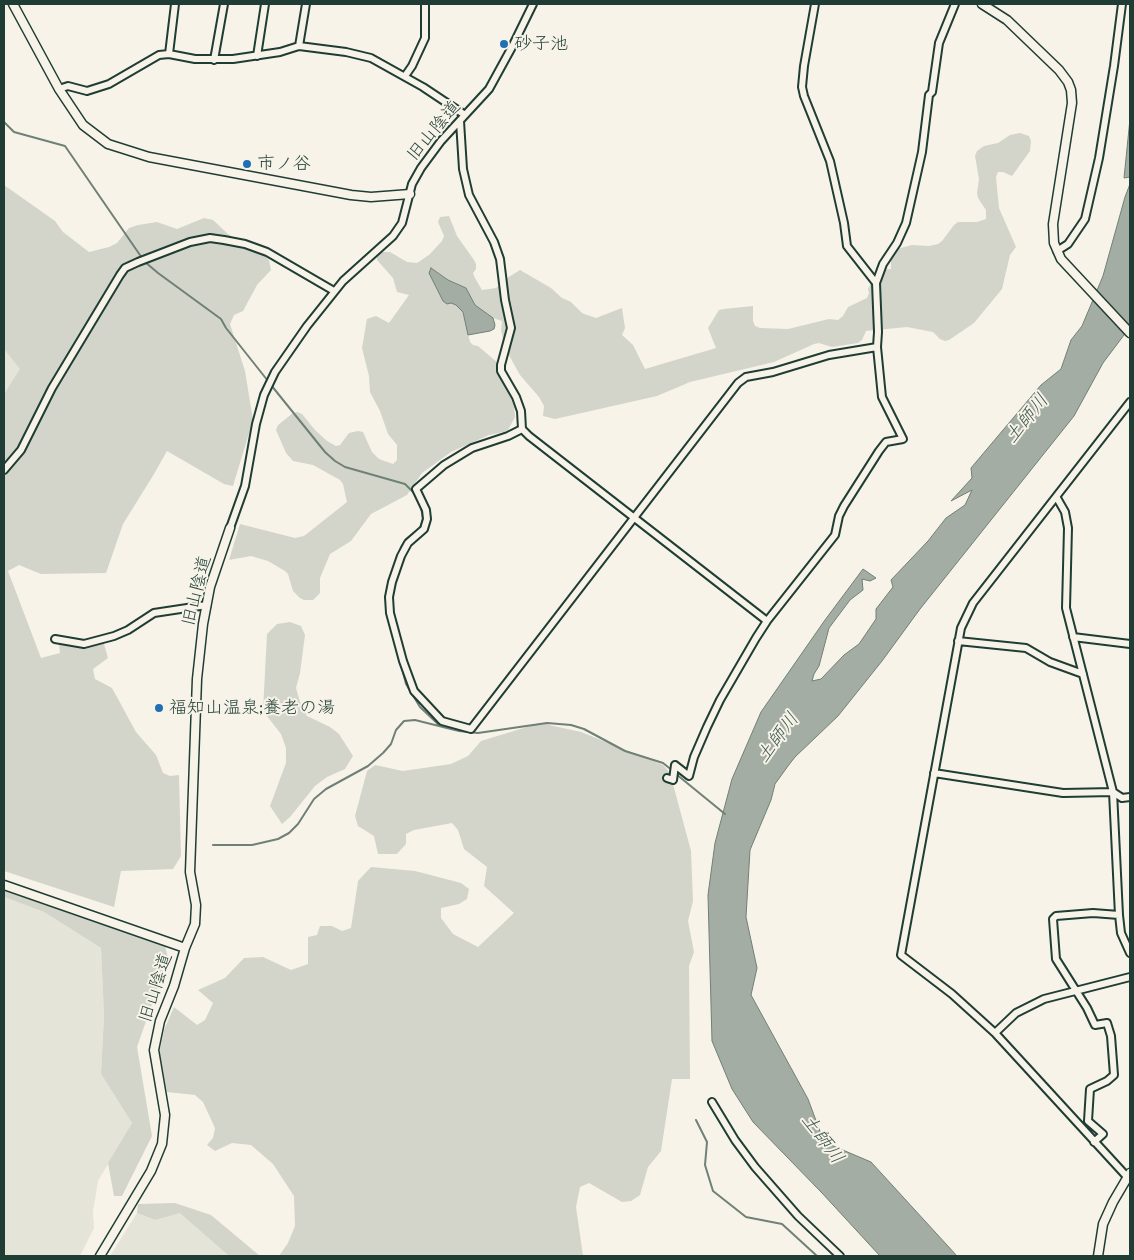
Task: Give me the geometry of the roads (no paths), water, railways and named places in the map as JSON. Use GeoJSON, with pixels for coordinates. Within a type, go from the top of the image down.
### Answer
{"type":"FeatureCollection","features":[{"type":"Feature","properties":{"kind":"street"},"geometry":{"type":"LineString","coordinates":[[13,4],[59,89],[83,125],[108,144],[149,157],[351,196],[371,197],[410,194]]}},
{"type":"Feature","properties":{"kind":"street"},"geometry":{"type":"LineString","coordinates":[[169,54],[174,4]]}},
{"type":"Feature","properties":{"kind":"street"},"geometry":{"type":"LineString","coordinates":[[214,60],[224,4]]}},
{"type":"Feature","properties":{"kind":"street"},"geometry":{"type":"LineString","coordinates":[[257,56],[265,4]]}},
{"type":"Feature","properties":{"kind":"street"},"geometry":{"type":"LineString","coordinates":[[299,46],[306,4]]}},
{"type":"Feature","properties":{"kind":"street"},"geometry":{"type":"LineString","coordinates":[[405,76],[412,66],[425,38],[425,4]]}},
{"type":"Feature","properties":{"kind":"street","name":"旧山陰道"},"geometry":{"type":"LineString","coordinates":[[100,1256],[151,1171],[162,1144],[165,1115],[154,1050],[160,1021],[195,924],[196,905],[190,872],[197,679],[203,624],[210,587],[245,486],[256,424],[264,395],[275,372],[334,291],[393,236],[402,223],[412,184],[421,168],[441,141],[489,88],[534,4]]}},
{"type":"Feature","properties":{"kind":"street"},"geometry":{"type":"LineString","coordinates":[[815,4],[802,87],[830,161],[844,223],[847,246],[876,283]]}},
{"type":"Feature","properties":{"kind":"street"},"geometry":{"type":"LineString","coordinates":[[667,778],[673,780],[675,765],[689,776],[694,757],[720,700],[767,620],[835,535],[839,516],[844,506],[886,442],[903,439],[882,397],[876,347],[878,332],[876,283],[883,264],[897,243],[906,223],[922,152],[929,95],[932,92],[939,43],[955,4]]}},
{"type":"Feature","properties":{"kind":"street"},"geometry":{"type":"LineString","coordinates":[[982,4],[1007,20],[1059,70],[1068,82],[1072,103],[1053,224],[1054,243],[1061,259],[1130,333]]}},
{"type":"Feature","properties":{"kind":"street"},"geometry":{"type":"LineString","coordinates":[[1056,251],[1068,244],[1085,220],[1099,158],[1122,4]]}},
{"type":"Feature","properties":{"kind":"street"},"geometry":{"type":"LineString","coordinates":[[59,89],[68,86],[87,91],[101,87],[159,55],[169,54],[194,60],[233,59],[257,56],[299,46],[346,52],[372,58],[405,76],[465,116]]}},
{"type":"Feature","properties":{"kind":"street"},"geometry":{"type":"LineString","coordinates":[[460,122],[463,169],[469,196],[494,242],[500,259],[510,328],[500,365],[501,371],[516,397],[521,411],[522,429],[767,620]]}},
{"type":"Feature","properties":{"kind":"street"},"geometry":{"type":"LineString","coordinates":[[4,470],[21,450],[52,388],[126,268],[190,242],[210,238],[245,244],[267,252],[334,291]]}},
{"type":"Feature","properties":{"kind":"street"},"geometry":{"type":"LineString","coordinates":[[522,429],[508,436],[472,448],[444,465],[416,489],[426,510],[427,519],[424,529],[408,543],[395,571],[390,597],[390,613],[403,661],[414,692],[442,721],[471,729],[738,382],[746,377],[773,372],[829,355],[876,347]]}},
{"type":"Feature","properties":{"kind":"street"},"geometry":{"type":"LineString","coordinates":[[1098,1256],[1103,1224],[1113,1202],[1129,1177],[1094,1142],[995,1034],[952,994],[901,955],[961,628],[973,603],[1057,498],[1130,402]]}},
{"type":"Feature","properties":{"kind":"street"},"geometry":{"type":"LineString","coordinates":[[1057,498],[1065,512],[1068,528],[1066,608],[1112,792],[1118,915],[1121,933],[1130,953]]}},
{"type":"Feature","properties":{"kind":"street"},"geometry":{"type":"LineString","coordinates":[[55,639],[84,644],[128,630],[154,613],[207,605]]}},
{"type":"Feature","properties":{"kind":"street"},"geometry":{"type":"LineString","coordinates":[[1073,637],[1130,644]]}},
{"type":"Feature","properties":{"kind":"street"},"geometry":{"type":"LineString","coordinates":[[958,641],[1026,648],[1050,662],[1083,674]]}},
{"type":"Feature","properties":{"kind":"street"},"geometry":{"type":"LineString","coordinates":[[934,772],[1063,793],[1112,792],[1122,798],[1130,797]]}},
{"type":"Feature","properties":{"kind":"street"},"geometry":{"type":"LineString","coordinates":[[4,884],[185,948]]}},
{"type":"Feature","properties":{"kind":"street"},"geometry":{"type":"LineString","coordinates":[[1094,1142],[1103,1134],[1088,1121],[1090,1089],[1107,1082],[1114,1075],[1111,1036],[1108,1024],[1095,1025],[1087,1008],[1075,992],[1056,959],[1053,919],[1056,916],[1118,915]]}},
{"type":"Feature","properties":{"kind":"street"},"geometry":{"type":"LineString","coordinates":[[995,1034],[1016,1013],[1044,999],[1130,978]]}},
{"type":"Feature","properties":{"kind":"street"},"geometry":{"type":"LineString","coordinates":[[712,1102],[735,1140],[756,1167],[798,1216],[840,1256]]}},
{"type":"Feature","properties":{"kind":"water"},"geometry":{"type":"Polygon","coordinates":[[[1130,119],[1130,177],[1124,178],[1130,119]]]}},
{"type":"Feature","properties":{"kind":"water","name":"土師川"},"geometry":{"type":"Polygon","coordinates":[[[1130,184],[1130,327],[1103,363],[1074,416],[920,609],[838,716],[788,766],[775,784],[771,800],[750,850],[746,917],[757,968],[751,995],[808,1099],[824,1142],[871,1162],[957,1256],[880,1256],[753,1122],[732,1089],[712,1041],[708,895],[715,843],[732,779],[761,712],[825,620],[863,569],[876,578],[870,581],[862,579],[863,590],[850,600],[829,628],[819,666],[812,681],[821,679],[844,655],[859,644],[876,619],[876,609],[893,587],[891,580],[928,541],[946,518],[965,505],[972,490],[951,501],[972,478],[971,468],[1041,385],[1061,369],[1071,340],[1082,326],[1103,276],[1130,184]]]}},
{"type":"Feature","properties":{"kind":"water"},"geometry":{"type":"Polygon","coordinates":[[[431,268],[448,280],[466,288],[475,305],[493,318],[494,329],[468,335],[463,312],[456,305],[447,304],[443,301],[429,273],[431,268]]]}},
{"type":"Feature","properties":{"kind":"waterway"},"geometry":{"type":"LineString","coordinates":[[4,122],[14,132],[65,146],[142,258]]}},
{"type":"Feature","properties":{"kind":"waterway"},"geometry":{"type":"LineString","coordinates":[[145,262],[221,319],[268,381]]}},
{"type":"Feature","properties":{"kind":"waterway"},"geometry":{"type":"LineString","coordinates":[[271,385],[325,452],[335,461],[345,467],[405,484],[416,495]]}},
{"type":"Feature","properties":{"kind":"waterway"},"geometry":{"type":"LineString","coordinates":[[389,581],[401,547],[406,539],[420,528],[423,519],[421,507]]}},
{"type":"Feature","properties":{"kind":"waterway"},"geometry":{"type":"LineString","coordinates":[[387,610],[406,684],[420,707],[439,725]]}},
{"type":"Feature","properties":{"kind":"waterway"},"geometry":{"type":"LineString","coordinates":[[213,845],[252,845],[278,839],[289,833],[298,824],[314,799],[326,789],[368,766],[383,753],[391,744],[396,730],[404,721],[415,720],[459,731],[478,733],[547,723],[571,725],[584,729],[625,751],[663,763],[673,771]]}},
{"type":"Feature","properties":{"kind":"waterway"},"geometry":{"type":"LineString","coordinates":[[676,774],[725,814]]}},
{"type":"Feature","properties":{"kind":"waterway"},"geometry":{"type":"LineString","coordinates":[[696,1120],[707,1142],[705,1165],[713,1191],[746,1217],[782,1224],[817,1256]]}},
{"type":"Feature","properties":{"kind":"place","name":"砂子池"},"geometry":{"type":"Point","coordinates":[504,44]}},
{"type":"Feature","properties":{"kind":"place","name":"市ノ谷"},"geometry":{"type":"Point","coordinates":[247,164]}},
{"type":"Feature","properties":{"kind":"place","name":"福知山温泉;養老の湯"},"geometry":{"type":"Point","coordinates":[159,708]}}]}
